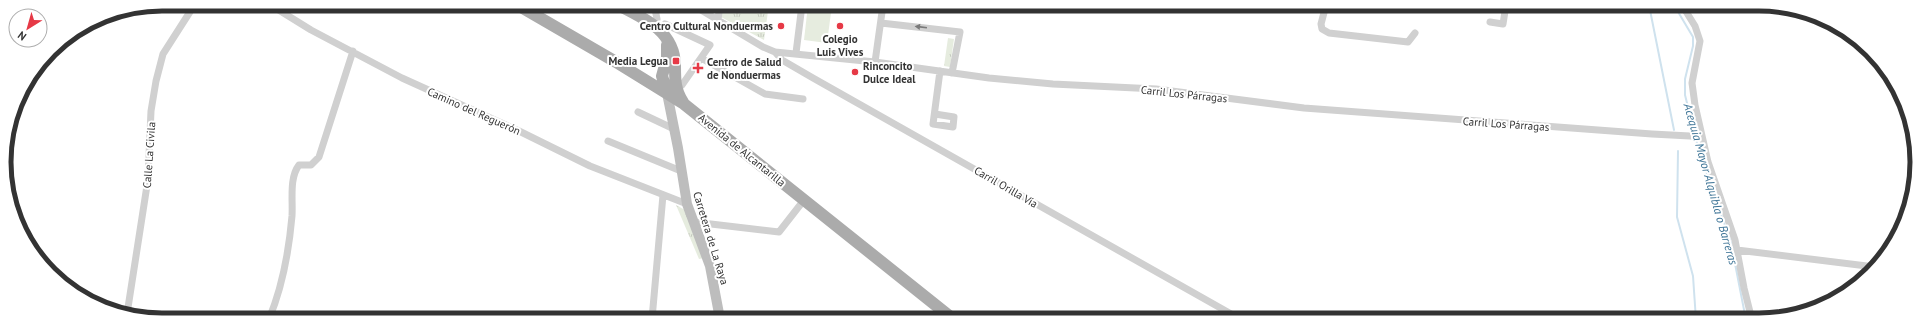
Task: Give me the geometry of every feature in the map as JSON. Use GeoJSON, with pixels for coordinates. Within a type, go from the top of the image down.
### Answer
{"type":"FeatureCollection","features":[{"type":"Feature","properties":{"kind":"main road","name":"Avenida de Alcantarilla"},"geometry":{"type":"LineString","coordinates":[[528,11],[641,76],[673,86],[684,104],[945,313]]}},
{"type":"Feature","properties":{"kind":"main road"},"geometry":{"type":"LineString","coordinates":[[629,11],[664,29],[673,52],[673,86]]}},
{"type":"Feature","properties":{"kind":"main road"},"geometry":{"type":"LineString","coordinates":[[641,76],[654,77],[662,72],[668,54],[664,29]]}},
{"type":"Feature","properties":{"kind":"main road"},"geometry":{"type":"LineString","coordinates":[[662,72],[673,86]]}},
{"type":"Feature","properties":{"kind":"main road","name":"Carretera de La Raya"},"geometry":{"type":"LineString","coordinates":[[673,86],[674,129],[687,204],[710,266],[719,313]]}},
{"type":"Feature","properties":{"kind":"street","name":"Calle La Civila"},"geometry":{"type":"LineString","coordinates":[[128,309],[148,179],[151,110],[156,80],[163,54],[191,11]]}},
{"type":"Feature","properties":{"kind":"street","name":"Camino del Reguerón"},"geometry":{"type":"LineString","coordinates":[[280,11],[311,30],[402,78],[519,131],[590,166],[687,204]]}},
{"type":"Feature","properties":{"kind":"street"},"geometry":{"type":"LineString","coordinates":[[655,11],[657,19]]}},
{"type":"Feature","properties":{"kind":"street","name":"Carril Los Párragas"},"geometry":{"type":"LineString","coordinates":[[703,11],[763,47],[776,52],[875,62],[952,73],[1053,84],[1156,89],[1304,108],[1508,125],[1690,136],[1701,133]]}},
{"type":"Feature","properties":{"kind":"street"},"geometry":{"type":"LineString","coordinates":[[718,20],[719,11]]}},
{"type":"Feature","properties":{"kind":"street"},"geometry":{"type":"LineString","coordinates":[[796,53],[801,11]]}},
{"type":"Feature","properties":{"kind":"street"},"geometry":{"type":"LineString","coordinates":[[875,62],[882,11]]}},
{"type":"Feature","properties":{"kind":"street"},"geometry":{"type":"LineString","coordinates":[[1324,11],[1321,24],[1322,29],[1330,33],[1408,42],[1415,32]]}},
{"type":"Feature","properties":{"kind":"street"},"geometry":{"type":"LineString","coordinates":[[1490,22],[1503,24],[1505,11]]}},
{"type":"Feature","properties":{"kind":"street"},"geometry":{"type":"LineString","coordinates":[[1686,11],[1695,26],[1700,41],[1692,83],[1701,133],[1708,162],[1731,226],[1750,313]]}},
{"type":"Feature","properties":{"kind":"street"},"geometry":{"type":"LineString","coordinates":[[881,23],[960,32],[952,73]]}},
{"type":"Feature","properties":{"kind":"street"},"geometry":{"type":"LineString","coordinates":[[662,72],[670,71],[673,86],[682,85],[710,45],[664,29]]}},
{"type":"Feature","properties":{"kind":"street"},"geometry":{"type":"LineString","coordinates":[[271,313],[279,290],[286,255],[292,216],[294,173],[299,165],[311,165],[319,157],[353,51]]}},
{"type":"Feature","properties":{"kind":"street","name":"Carril Orilla Vía"},"geometry":{"type":"LineString","coordinates":[[776,52],[782,60],[813,78],[1229,313]]}},
{"type":"Feature","properties":{"kind":"street"},"geometry":{"type":"LineString","coordinates":[[701,58],[765,94],[803,99]]}},
{"type":"Feature","properties":{"kind":"street"},"geometry":{"type":"LineString","coordinates":[[935,114],[940,71]]}},
{"type":"Feature","properties":{"kind":"street"},"geometry":{"type":"LineString","coordinates":[[638,112],[674,129]]}},
{"type":"Feature","properties":{"kind":"street"},"geometry":{"type":"LineString","coordinates":[[608,141],[681,171]]}},
{"type":"Feature","properties":{"kind":"street"},"geometry":{"type":"LineString","coordinates":[[653,313],[663,195]]}},
{"type":"Feature","properties":{"kind":"street"},"geometry":{"type":"LineString","coordinates":[[694,222],[779,232],[804,200]]}},
{"type":"Feature","properties":{"kind":"street"},"geometry":{"type":"LineString","coordinates":[[1737,250],[1869,266]]}},
{"type":"Feature","properties":{"kind":"green space"},"geometry":{"type":"Polygon","coordinates":[[[721,11],[768,11],[764,40],[721,17],[721,11]]]}},
{"type":"Feature","properties":{"kind":"green space"},"geometry":{"type":"Polygon","coordinates":[[[807,11],[831,11],[827,43],[804,40],[807,11]]]}},
{"type":"Feature","properties":{"kind":"green space"},"geometry":{"type":"Polygon","coordinates":[[[948,38],[954,39],[950,67],[944,66],[948,38]]]}},
{"type":"Feature","properties":{"kind":"green space"},"geometry":{"type":"Polygon","coordinates":[[[676,205],[685,210],[704,258],[699,259],[676,205]]]}},
{"type":"Feature","properties":{"kind":"waterway"},"geometry":{"type":"LineString","coordinates":[[1650,11],[1674,130]]}},
{"type":"Feature","properties":{"kind":"waterway","name":"Acequia Mayor Alquibla o Barreras"},"geometry":{"type":"LineString","coordinates":[[1678,11],[1693,37],[1693,46],[1685,79],[1685,95],[1699,151],[1731,243],[1745,313]]}},
{"type":"Feature","properties":{"kind":"waterway"},"geometry":{"type":"LineString","coordinates":[[1678,151],[1677,217],[1693,276],[1696,313]]}},
{"type":"Feature","properties":{"kind":"place","name":"Centro Cultural Nonduermas"},"geometry":{"type":"Point","coordinates":[781,26]}},
{"type":"Feature","properties":{"kind":"place","name":"Colegio Luis Vives"},"geometry":{"type":"Point","coordinates":[840,26]}},
{"type":"Feature","properties":{"kind":"place","name":"Media Legua"},"geometry":{"type":"Point","coordinates":[676,61]}},
{"type":"Feature","properties":{"kind":"place","name":"Centro de Salud de Nonduermas"},"geometry":{"type":"Point","coordinates":[698,68]}},
{"type":"Feature","properties":{"kind":"place","name":"Rinconcito Dulce Ideal"},"geometry":{"type":"Point","coordinates":[855,72]}}]}
